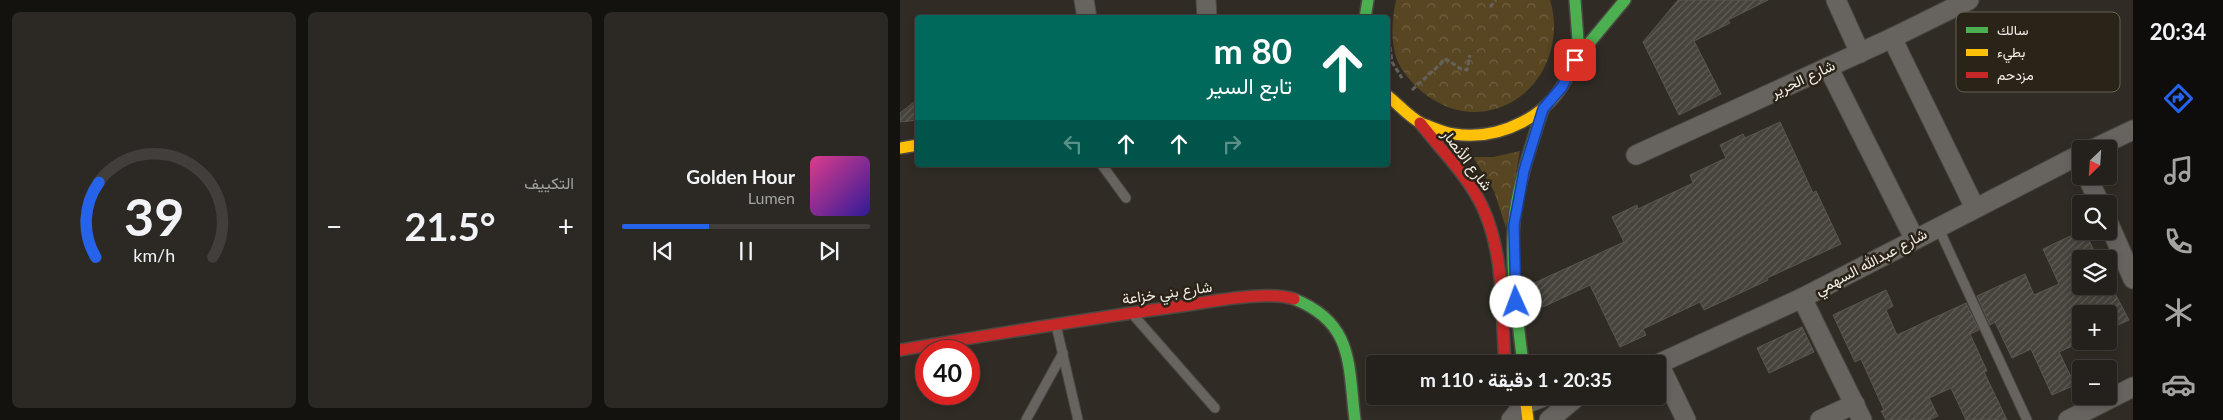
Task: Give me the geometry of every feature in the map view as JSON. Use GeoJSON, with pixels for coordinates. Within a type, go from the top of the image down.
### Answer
{"type":"FeatureCollection","features":[{"type":"Feature","properties":{"kind":"street"},"geometry":{"type":"LineString","coordinates":[[1084,0],[1086,15]]}},
{"type":"Feature","properties":{"kind":"street"},"geometry":{"type":"LineString","coordinates":[[1206,0],[1207,15]]}},
{"type":"Feature","properties":{"kind":"street"},"geometry":{"type":"LineString","coordinates":[[1575,0],[1579,34],[1575,60]]}},
{"type":"Feature","properties":{"kind":"street"},"geometry":{"type":"LineString","coordinates":[[1390,98],[1409,116],[1420,123],[1448,134],[1481,136],[1513,128],[1529,120],[1543,109],[1562,87],[1575,60],[1626,0]]}},
{"type":"Feature","properties":{"kind":"street"},"geometry":{"type":"LineString","coordinates":[[1836,0],[1860,52]]}},
{"type":"Feature","properties":{"kind":"street","name":"شارع الحرير"},"geometry":{"type":"LineString","coordinates":[[1636,155],[1892,38],[1968,0]]}},
{"type":"Feature","properties":{"kind":"street"},"geometry":{"type":"LineString","coordinates":[[1892,38],[1975,208]]}},
{"type":"Feature","properties":{"kind":"street"},"geometry":{"type":"LineString","coordinates":[[1828,67],[1914,238]]}},
{"type":"Feature","properties":{"kind":"street"},"geometry":{"type":"LineString","coordinates":[[1522,355],[1516,302],[1514,225],[1524,171],[1543,109]]}},
{"type":"Feature","properties":{"kind":"street"},"geometry":{"type":"LineString","coordinates":[[1390,112],[1409,116]]}},
{"type":"Feature","properties":{"kind":"street","name":"شارع الأنصار"},"geometry":{"type":"LineString","coordinates":[[1420,123],[1474,192],[1489,225],[1496,249],[1504,355]]}},
{"type":"Feature","properties":{"kind":"street","name":"شارع عبدالله السهمي"},"geometry":{"type":"LineString","coordinates":[[2113,140],[2133,130]]}},
{"type":"Feature","properties":{"kind":"street"},"geometry":{"type":"LineString","coordinates":[[900,148],[915,146]]}},
{"type":"Feature","properties":{"kind":"street","name":"شارع عبدالله السهمي"},"geometry":{"type":"LineString","coordinates":[[1666,360],[1802,298],[1914,238],[2072,160]]}},
{"type":"Feature","properties":{"kind":"street"},"geometry":{"type":"LineString","coordinates":[[2116,240],[2133,279]]}},
{"type":"Feature","properties":{"kind":"street","name":"شارع بني خزاعة"},"geometry":{"type":"LineString","coordinates":[[900,350],[1056,323],[1223,300],[1266,296],[1291,298],[1314,306],[1329,319],[1340,334],[1347,357],[1355,420]]}},
{"type":"Feature","properties":{"kind":"street"},"geometry":{"type":"LineString","coordinates":[[1802,298],[1858,412],[1820,420]]}},
{"type":"Feature","properties":{"kind":"street"},"geometry":{"type":"LineString","coordinates":[[1522,351],[1526,355]]}},
{"type":"Feature","properties":{"kind":"street"},"geometry":{"type":"LineString","coordinates":[[1666,380],[1686,420]]}},
{"type":"Feature","properties":{"kind":"street"},"geometry":{"type":"LineString","coordinates":[[2068,420],[2133,387]]}},
{"type":"Feature","properties":{"kind":"street"},"geometry":{"type":"LineString","coordinates":[[1518,411],[1529,405]]}},
{"type":"Feature","properties":{"kind":"street"},"geometry":{"type":"LineString","coordinates":[[1549,420],[1567,405]]}},
{"type":"Feature","properties":{"kind":"lane"},"geometry":{"type":"LineString","coordinates":[[1103,167],[1126,198]]}},
{"type":"Feature","properties":{"kind":"lane"},"geometry":{"type":"LineString","coordinates":[[1938,227],[2027,420]]}},
{"type":"Feature","properties":{"kind":"lane"},"geometry":{"type":"LineString","coordinates":[[1131,313],[1215,408]]}},
{"type":"Feature","properties":{"kind":"lane"},"geometry":{"type":"LineString","coordinates":[[1056,323],[1078,420]]}},
{"type":"Feature","properties":{"kind":"lane"},"geometry":{"type":"LineString","coordinates":[[1026,420],[1063,353]]}},
{"type":"Feature","properties":{"kind":"path"},"geometry":{"type":"LineString","coordinates":[[1490,7],[1496,0]]}},
{"type":"Feature","properties":{"kind":"path"},"geometry":{"type":"LineString","coordinates":[[1390,47],[1392,62],[1411,91],[1418,96]]}},
{"type":"Feature","properties":{"kind":"path"},"geometry":{"type":"LineString","coordinates":[[1411,91],[1446,59],[1461,69],[1467,70],[1470,55]]}},
{"type":"Feature","properties":{"kind":"green space"},"geometry":{"type":"Polygon","coordinates":[[[1396,0],[1550,0],[1554,19],[1553,39],[1549,57],[1529,89],[1514,101],[1496,109],[1476,112],[1464,111],[1440,104],[1410,80],[1397,60],[1392,30],[1396,0]]]}},
{"type":"Feature","properties":{"kind":"green space"},"geometry":{"type":"Polygon","coordinates":[[[1520,151],[1506,228],[1494,191],[1473,157],[1493,157],[1520,151]]]}},
{"type":"Feature","properties":{"kind":"building"},"geometry":{"type":"Polygon","coordinates":[[[1678,0],[1768,0],[1728,20],[1730,23],[1694,41],[1721,94],[1679,115],[1643,42],[1678,0]]]}},
{"type":"Feature","properties":{"kind":"building"},"geometry":{"type":"Polygon","coordinates":[[[915,101],[915,120],[900,122],[900,113],[915,101]]]}},
{"type":"Feature","properties":{"kind":"building"},"geometry":{"type":"Polygon","coordinates":[[[1780,122],[1813,193],[1816,191],[1841,244],[1704,310],[1700,302],[1643,329],[1646,335],[1620,347],[1590,285],[1543,307],[1532,284],[1624,242],[1612,217],[1637,205],[1638,209],[1693,183],[1690,175],[1726,158],[1720,145],[1743,134],[1745,138],[1780,122]]]}},
{"type":"Feature","properties":{"kind":"building"},"geometry":{"type":"Polygon","coordinates":[[[2072,235],[2072,240],[2089,240],[2094,250],[2072,250],[2072,295],[2116,295],[2129,320],[2117,325],[2117,305],[2072,305],[2072,346],[2059,352],[2072,379],[2072,386],[2052,395],[2031,349],[2012,358],[1995,322],[1990,325],[1977,296],[2025,274],[2034,295],[2059,284],[2043,249],[2072,235]]]}},
{"type":"Feature","properties":{"kind":"building"},"geometry":{"type":"Polygon","coordinates":[[[1886,290],[1893,306],[1886,310],[1897,335],[1966,303],[1979,330],[1970,334],[1987,371],[1984,372],[2007,420],[1966,420],[1951,388],[1929,398],[1938,416],[1929,420],[1886,420],[1881,411],[1884,410],[1861,359],[1855,362],[1833,315],[1886,290]]]}},
{"type":"Feature","properties":{"kind":"building"},"geometry":{"type":"Polygon","coordinates":[[[1802,327],[1814,352],[1769,373],[1757,348],[1802,327]]]}},
{"type":"Feature","properties":{"kind":"traffic: fast"},"geometry":{"type":"LineString","coordinates":[[1366,15],[1368,0]]}},
{"type":"Feature","properties":{"kind":"traffic: fast"},"geometry":{"type":"LineString","coordinates":[[1569,73],[1578,40],[1575,0]]}},
{"type":"Feature","properties":{"kind":"traffic: fast"},"geometry":{"type":"LineString","coordinates":[[1575,60],[1625,0]]}},
{"type":"Feature","properties":{"kind":"traffic: fast"},"geometry":{"type":"LineString","coordinates":[[1522,355],[1514,288],[1513,231],[1520,186],[1543,109]]}},
{"type":"Feature","properties":{"kind":"traffic: fast"},"geometry":{"type":"LineString","coordinates":[[1294,299],[1314,309],[1328,320],[1338,333],[1348,363],[1355,420]]}},
{"type":"Feature","properties":{"kind":"traffic: slow"},"geometry":{"type":"LineString","coordinates":[[1390,98],[1421,123],[1438,130],[1454,134],[1489,133],[1506,129],[1537,113],[1550,102],[1561,88],[1569,73]]}},
{"type":"Feature","properties":{"kind":"traffic: slow"},"geometry":{"type":"LineString","coordinates":[[900,148],[915,146]]}},
{"type":"Feature","properties":{"kind":"traffic: slow"},"geometry":{"type":"LineString","coordinates":[[1526,405],[1528,420]]}},
{"type":"Feature","properties":{"kind":"traffic: jam"},"geometry":{"type":"LineString","coordinates":[[1420,123],[1469,184],[1482,206],[1489,224],[1495,244],[1501,284],[1505,355]]}},
{"type":"Feature","properties":{"kind":"traffic: jam"},"geometry":{"type":"LineString","coordinates":[[900,350],[1223,300],[1254,296],[1294,299]]}},
{"type":"Feature","properties":{"kind":"route"},"geometry":{"type":"LineString","coordinates":[[1516,302],[1514,225],[1524,171],[1543,109],[1562,87],[1570,74],[1575,60]]}}]}
